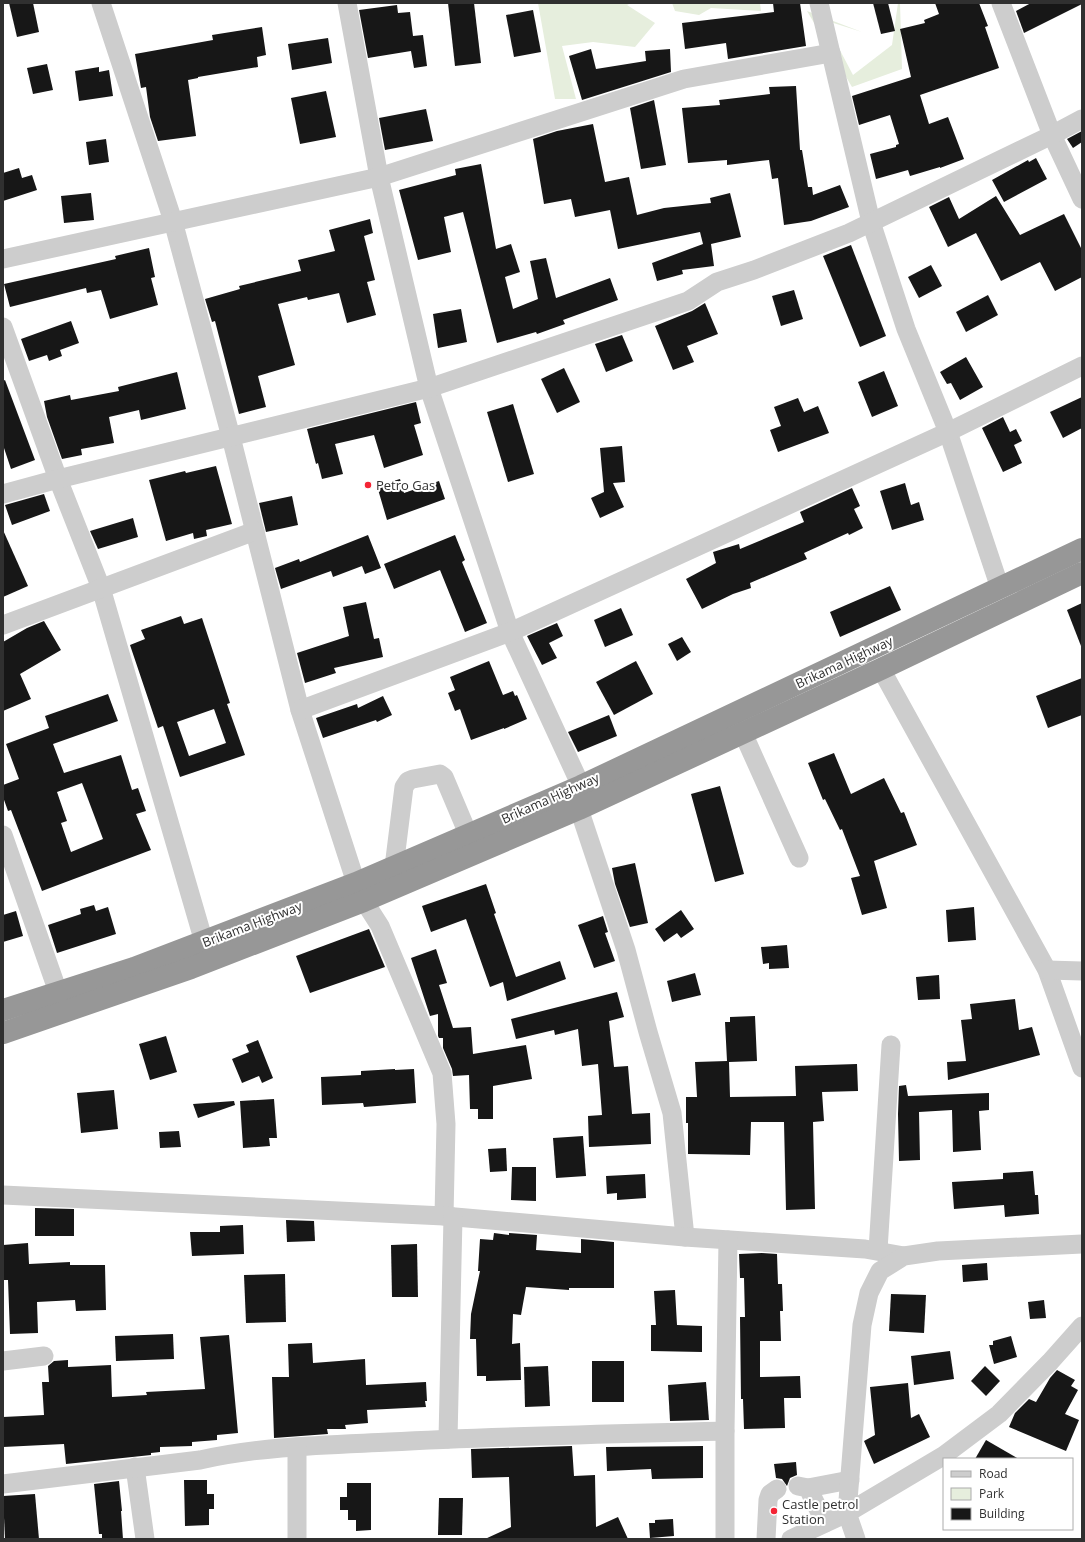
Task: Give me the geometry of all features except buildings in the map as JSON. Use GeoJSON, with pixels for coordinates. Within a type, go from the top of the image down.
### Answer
{"type":"FeatureCollection","features":[{"type":"Feature","properties":{"kind":"highway","name":"Brikama Highway"},"geometry":{"type":"LineString","coordinates":[[3,1033],[191,968],[360,892],[472,844],[581,786],[1082,549]]}},
{"type":"Feature","properties":{"kind":"highway","name":"Brikama Highway"},"geometry":{"type":"LineString","coordinates":[[3,1010],[134,968],[204,942],[360,892],[394,867],[472,844],[579,809],[1082,573]]}},
{"type":"Feature","properties":{"kind":"street"},"geometry":{"type":"LineString","coordinates":[[101,3],[173,222],[232,437],[300,710],[360,892],[380,926],[442,1072],[446,1124],[448,1216],[448,1439]]}},
{"type":"Feature","properties":{"kind":"street"},"geometry":{"type":"LineString","coordinates":[[347,3],[379,177],[429,388],[510,632],[581,786]]}},
{"type":"Feature","properties":{"kind":"street"},"geometry":{"type":"LineString","coordinates":[[819,3],[871,222],[906,329],[948,432],[1000,588]]}},
{"type":"Feature","properties":{"kind":"street"},"geometry":{"type":"LineString","coordinates":[[1001,3],[1052,135],[1082,199]]}},
{"type":"Feature","properties":{"kind":"street"},"geometry":{"type":"LineString","coordinates":[[3,259],[379,177],[684,79],[831,53]]}},
{"type":"Feature","properties":{"kind":"street"},"geometry":{"type":"LineString","coordinates":[[3,494],[58,479],[429,388],[688,301],[717,282],[754,270],[849,233],[1082,119]]}},
{"type":"Feature","properties":{"kind":"street"},"geometry":{"type":"LineString","coordinates":[[3,327],[58,479],[100,588],[204,942]]}},
{"type":"Feature","properties":{"kind":"street"},"geometry":{"type":"LineString","coordinates":[[300,710],[510,632],[948,432],[1082,366]]}},
{"type":"Feature","properties":{"kind":"street"},"geometry":{"type":"LineString","coordinates":[[3,625],[255,531]]}},
{"type":"Feature","properties":{"kind":"street"},"geometry":{"type":"LineString","coordinates":[[881,668],[1047,970],[1082,1068]]}},
{"type":"Feature","properties":{"kind":"street"},"geometry":{"type":"LineString","coordinates":[[743,733],[799,858]]}},
{"type":"Feature","properties":{"kind":"street"},"geometry":{"type":"LineString","coordinates":[[394,867],[404,787],[408,781],[440,774],[444,777],[472,844]]}},
{"type":"Feature","properties":{"kind":"street"},"geometry":{"type":"LineString","coordinates":[[579,809],[626,950],[672,1113],[685,1236]]}},
{"type":"Feature","properties":{"kind":"street"},"geometry":{"type":"LineString","coordinates":[[4,841],[58,992]]}},
{"type":"Feature","properties":{"kind":"street"},"geometry":{"type":"LineString","coordinates":[[1047,970],[1082,971]]}},
{"type":"Feature","properties":{"kind":"street"},"geometry":{"type":"LineString","coordinates":[[878,1250],[891,1045]]}},
{"type":"Feature","properties":{"kind":"street"},"geometry":{"type":"LineString","coordinates":[[3,1195],[448,1216],[728,1240],[878,1250],[904,1256],[938,1251],[1082,1244]]}},
{"type":"Feature","properties":{"kind":"street"},"geometry":{"type":"LineString","coordinates":[[725,1539],[728,1240]]}},
{"type":"Feature","properties":{"kind":"street"},"geometry":{"type":"LineString","coordinates":[[856,1539],[847,1513],[862,1325],[869,1293],[880,1271],[904,1256]]}},
{"type":"Feature","properties":{"kind":"street"},"geometry":{"type":"LineString","coordinates":[[791,1539],[847,1513],[944,1456],[999,1414],[1050,1362],[1082,1326]]}},
{"type":"Feature","properties":{"kind":"street"},"geometry":{"type":"LineString","coordinates":[[3,1361],[44,1356]]}},
{"type":"Feature","properties":{"kind":"street"},"geometry":{"type":"LineString","coordinates":[[3,1484],[200,1460],[227,1454],[298,1448],[448,1439],[725,1431]]}},
{"type":"Feature","properties":{"kind":"street"},"geometry":{"type":"LineString","coordinates":[[297,1539],[298,1448]]}},
{"type":"Feature","properties":{"kind":"street"},"geometry":{"type":"LineString","coordinates":[[135,1467],[145,1539]]}},
{"type":"Feature","properties":{"kind":"street"},"geometry":{"type":"LineString","coordinates":[[825,1523],[803,1487],[850,1480]]}},
{"type":"Feature","properties":{"kind":"street"},"geometry":{"type":"LineString","coordinates":[[766,1539],[768,1500],[770,1494],[776,1489]]}},
{"type":"Feature","properties":{"kind":"green space"},"geometry":{"type":"Polygon","coordinates":[[[538,3],[631,3],[627,5],[655,23],[635,47],[593,42],[562,46],[576,99],[555,99],[538,3]]]}},
{"type":"Feature","properties":{"kind":"green space"},"geometry":{"type":"Polygon","coordinates":[[[672,3],[760,3],[761,11],[711,8],[699,15],[675,11],[672,3]]]}},
{"type":"Feature","properties":{"kind":"green space"},"geometry":{"type":"Polygon","coordinates":[[[898,3],[900,3],[902,69],[852,87],[807,11],[862,32],[824,20],[853,75],[892,45],[898,3]]]}},
{"type":"Feature","properties":{"kind":"place","name":"Petro Gas"},"geometry":{"type":"Point","coordinates":[368,485]}},
{"type":"Feature","properties":{"kind":"place","name":"Castle petrol Station"},"geometry":{"type":"Point","coordinates":[774,1511]}}]}
